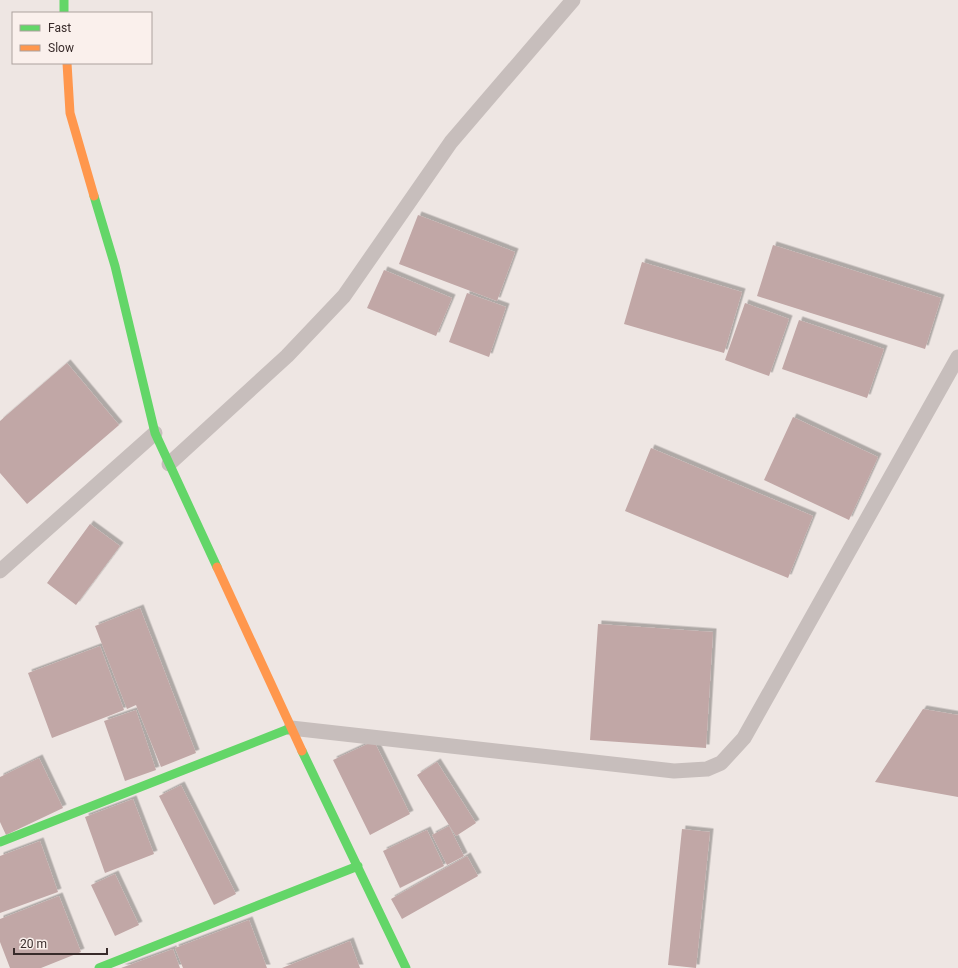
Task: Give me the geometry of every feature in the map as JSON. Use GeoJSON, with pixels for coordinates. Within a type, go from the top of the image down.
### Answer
{"type":"FeatureCollection","features":[{"type":"Feature","properties":{"kind":"street"},"geometry":{"type":"LineString","coordinates":[[64,0],[64,12]]}},
{"type":"Feature","properties":{"kind":"street"},"geometry":{"type":"LineString","coordinates":[[68,64],[70,113],[116,266],[154,434],[291,728],[406,968]]}},
{"type":"Feature","properties":{"kind":"street"},"geometry":{"type":"LineString","coordinates":[[0,842],[291,728]]}},
{"type":"Feature","properties":{"kind":"street"},"geometry":{"type":"LineString","coordinates":[[99,968],[358,866]]}},
{"type":"Feature","properties":{"kind":"lane"},"geometry":{"type":"LineString","coordinates":[[169,464],[287,356],[344,296],[451,142],[573,0]]}},
{"type":"Feature","properties":{"kind":"lane"},"geometry":{"type":"LineString","coordinates":[[291,728],[674,771],[707,769],[721,763],[744,738],[958,357]]}},
{"type":"Feature","properties":{"kind":"lane"},"geometry":{"type":"LineString","coordinates":[[0,571],[154,434]]}},
{"type":"Feature","properties":{"kind":"building"},"geometry":{"type":"Polygon","coordinates":[[[418,215],[515,252],[497,301],[399,264],[418,215]]]}},
{"type":"Feature","properties":{"kind":"building"},"geometry":{"type":"Polygon","coordinates":[[[773,245],[941,298],[925,349],[757,296],[773,245]]]}},
{"type":"Feature","properties":{"kind":"building"},"geometry":{"type":"Polygon","coordinates":[[[642,262],[742,292],[724,353],[624,324],[642,262]]]}},
{"type":"Feature","properties":{"kind":"building"},"geometry":{"type":"Polygon","coordinates":[[[384,270],[452,298],[436,336],[367,308],[384,270]]]}},
{"type":"Feature","properties":{"kind":"building"},"geometry":{"type":"Polygon","coordinates":[[[467,293],[506,307],[489,357],[449,342],[467,293]]]}},
{"type":"Feature","properties":{"kind":"building"},"geometry":{"type":"Polygon","coordinates":[[[745,303],[789,319],[769,376],[725,360],[745,303]]]}},
{"type":"Feature","properties":{"kind":"building"},"geometry":{"type":"Polygon","coordinates":[[[799,320],[884,349],[867,398],[782,369],[799,320]]]}},
{"type":"Feature","properties":{"kind":"building"},"geometry":{"type":"Polygon","coordinates":[[[67,363],[119,425],[27,504],[0,473],[0,421],[67,363]]]}},
{"type":"Feature","properties":{"kind":"building"},"geometry":{"type":"Polygon","coordinates":[[[793,417],[878,457],[849,520],[764,480],[793,417]]]}},
{"type":"Feature","properties":{"kind":"building"},"geometry":{"type":"Polygon","coordinates":[[[651,448],[813,516],[788,578],[625,511],[651,448]]]}},
{"type":"Feature","properties":{"kind":"building"},"geometry":{"type":"Polygon","coordinates":[[[90,524],[120,546],[76,605],[47,583],[90,524]]]}},
{"type":"Feature","properties":{"kind":"building"},"geometry":{"type":"Polygon","coordinates":[[[140,608],[196,753],[161,767],[136,705],[127,709],[95,626],[140,608]]]}},
{"type":"Feature","properties":{"kind":"building"},"geometry":{"type":"Polygon","coordinates":[[[598,624],[713,632],[706,748],[590,740],[598,624]]]}},
{"type":"Feature","properties":{"kind":"building"},"geometry":{"type":"Polygon","coordinates":[[[100,646],[124,710],[52,738],[28,673],[100,646]]]}},
{"type":"Feature","properties":{"kind":"building"},"geometry":{"type":"Polygon","coordinates":[[[923,709],[958,715],[958,797],[875,782],[923,709]]]}},
{"type":"Feature","properties":{"kind":"building"},"geometry":{"type":"Polygon","coordinates":[[[136,710],[156,770],[125,781],[104,721],[136,710]]]}},
{"type":"Feature","properties":{"kind":"building"},"geometry":{"type":"Polygon","coordinates":[[[374,741],[410,814],[370,835],[333,760],[374,741]]]}},
{"type":"Feature","properties":{"kind":"building"},"geometry":{"type":"Polygon","coordinates":[[[39,758],[63,808],[6,835],[0,822],[0,777],[39,758]]]}},
{"type":"Feature","properties":{"kind":"building"},"geometry":{"type":"Polygon","coordinates":[[[437,762],[476,823],[456,836],[417,775],[437,762]]]}},
{"type":"Feature","properties":{"kind":"building"},"geometry":{"type":"Polygon","coordinates":[[[181,785],[236,894],[214,905],[159,796],[181,785]]]}},
{"type":"Feature","properties":{"kind":"building"},"geometry":{"type":"Polygon","coordinates":[[[133,799],[154,854],[105,873],[85,817],[133,799]]]}},
{"type":"Feature","properties":{"kind":"building"},"geometry":{"type":"Polygon","coordinates":[[[449,826],[464,856],[447,865],[432,835],[449,826]]]}},
{"type":"Feature","properties":{"kind":"building"},"geometry":{"type":"Polygon","coordinates":[[[682,829],[710,832],[696,968],[668,965],[682,829]]]}},
{"type":"Feature","properties":{"kind":"building"},"geometry":{"type":"Polygon","coordinates":[[[427,830],[444,866],[400,888],[383,851],[427,830]]]}},
{"type":"Feature","properties":{"kind":"building"},"geometry":{"type":"Polygon","coordinates":[[[40,841],[58,892],[0,913],[0,856],[40,841]]]}},
{"type":"Feature","properties":{"kind":"building"},"geometry":{"type":"Polygon","coordinates":[[[467,856],[478,876],[402,919],[391,899],[467,856]]]}},
{"type":"Feature","properties":{"kind":"building"},"geometry":{"type":"Polygon","coordinates":[[[115,874],[139,925],[115,936],[91,885],[115,874]]]}},
{"type":"Feature","properties":{"kind":"building"},"geometry":{"type":"Polygon","coordinates":[[[59,896],[81,952],[41,968],[10,968],[0,942],[0,919],[59,896]]]}},
{"type":"Feature","properties":{"kind":"building"},"geometry":{"type":"Polygon","coordinates":[[[249,920],[267,968],[183,968],[175,948],[249,920]]]}},
{"type":"Feature","properties":{"kind":"building"},"geometry":{"type":"Polygon","coordinates":[[[350,941],[360,968],[282,968],[350,941]]]}},
{"type":"Feature","properties":{"kind":"building"},"geometry":{"type":"Polygon","coordinates":[[[173,949],[180,968],[121,968],[173,949]]]}},
{"type":"Feature","properties":{"kind":"traffic: fast"},"geometry":{"type":"LineString","coordinates":[[64,0],[64,12]]}},
{"type":"Feature","properties":{"kind":"traffic: fast"},"geometry":{"type":"LineString","coordinates":[[94,196],[115,266],[155,433],[217,567]]}},
{"type":"Feature","properties":{"kind":"traffic: fast"},"geometry":{"type":"LineString","coordinates":[[0,842],[291,728]]}},
{"type":"Feature","properties":{"kind":"traffic: fast"},"geometry":{"type":"LineString","coordinates":[[302,751],[406,968]]}},
{"type":"Feature","properties":{"kind":"traffic: fast"},"geometry":{"type":"LineString","coordinates":[[99,968],[358,866]]}},
{"type":"Feature","properties":{"kind":"traffic: slow"},"geometry":{"type":"LineString","coordinates":[[67,64],[70,113],[94,196]]}},
{"type":"Feature","properties":{"kind":"traffic: slow"},"geometry":{"type":"LineString","coordinates":[[217,567],[302,751]]}}]}
